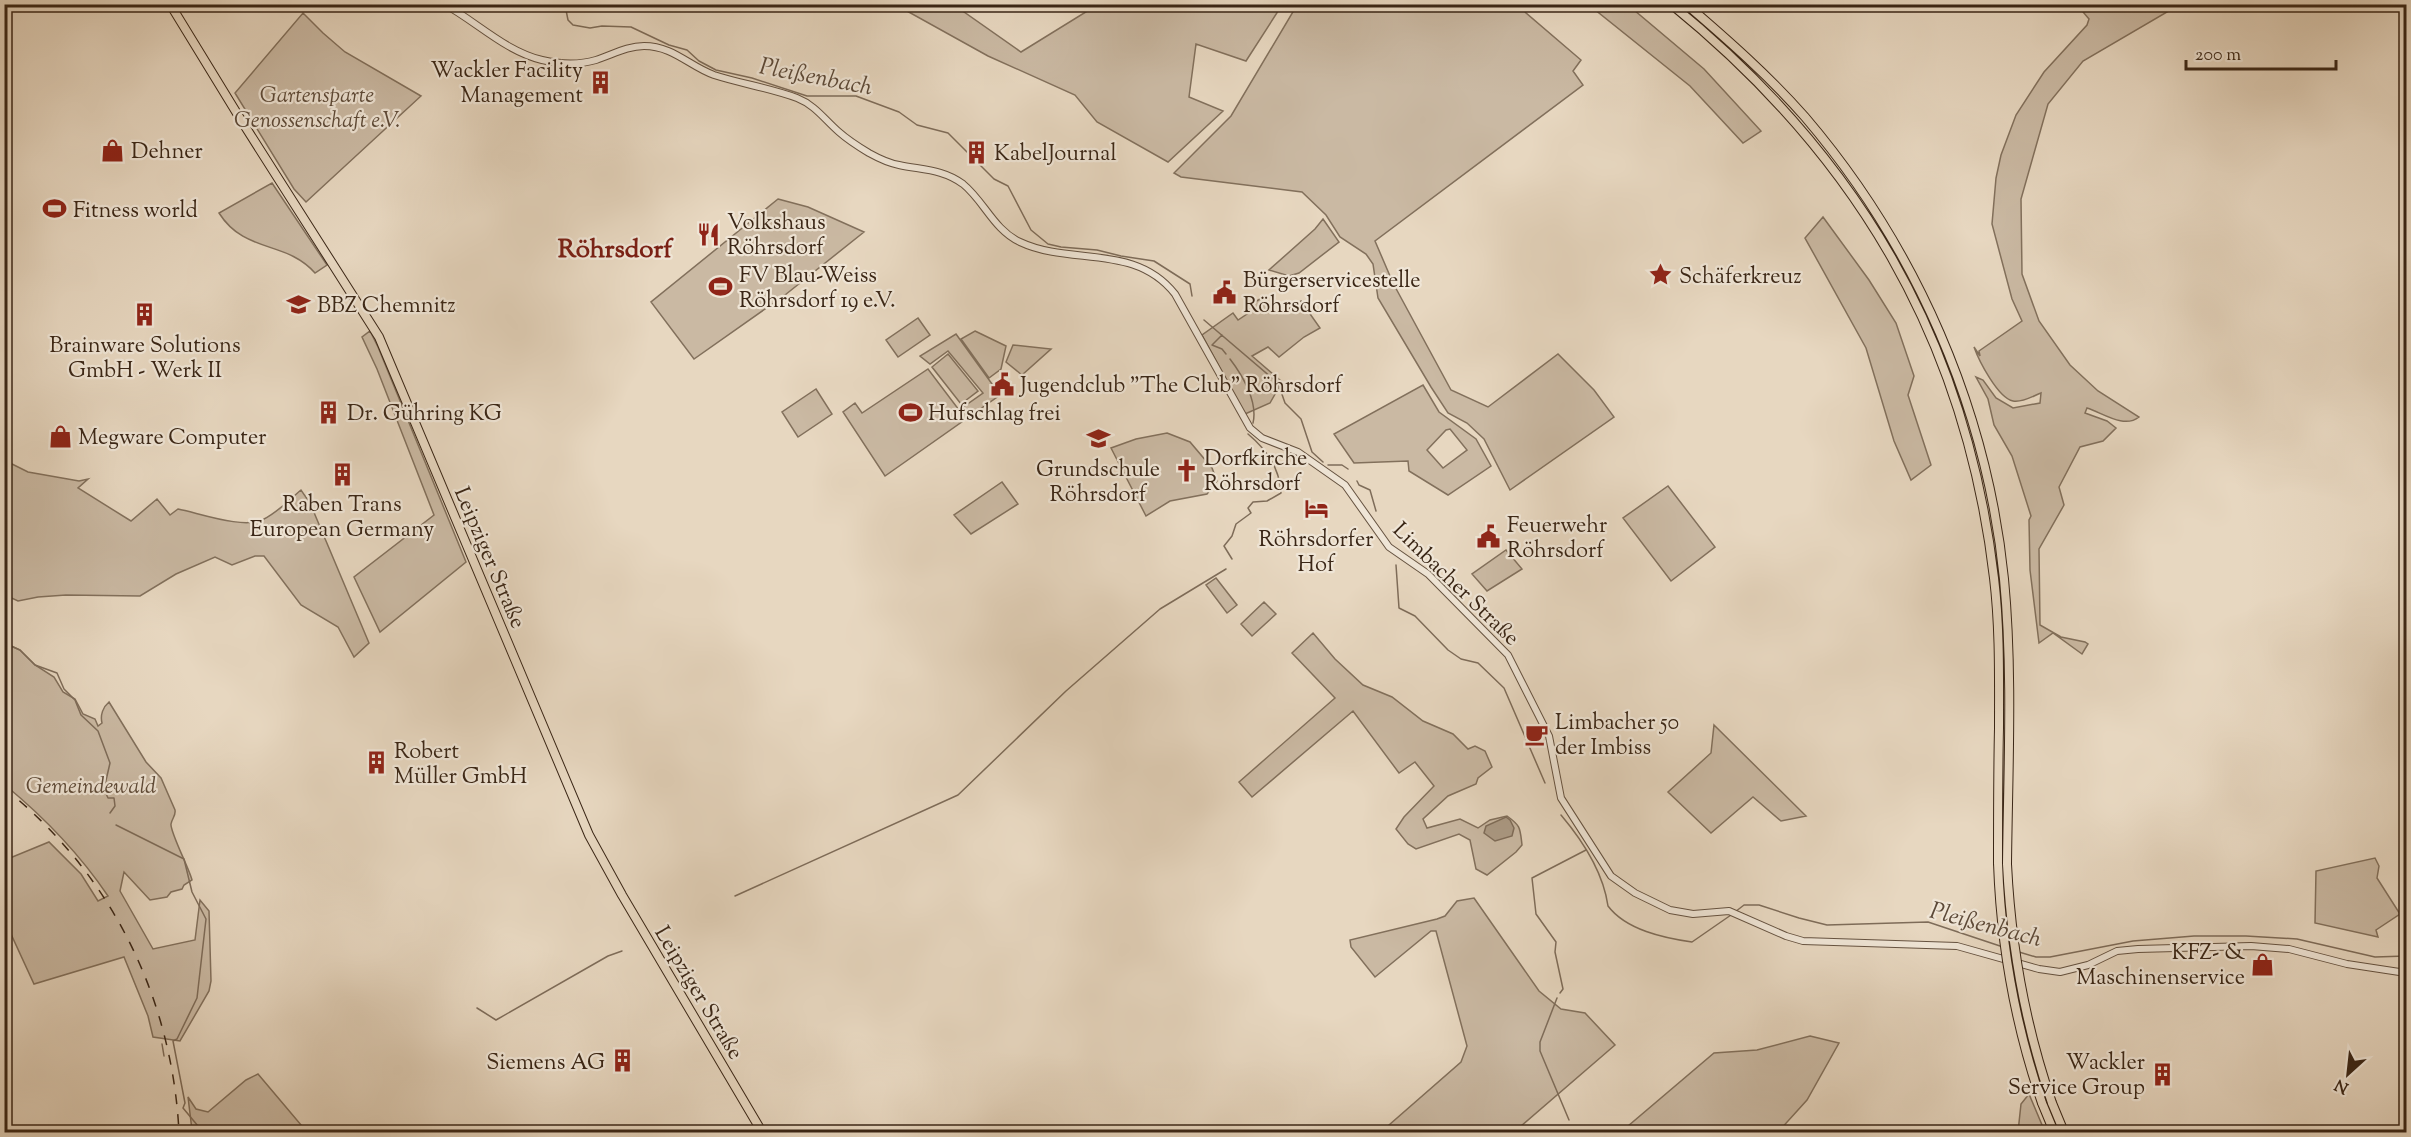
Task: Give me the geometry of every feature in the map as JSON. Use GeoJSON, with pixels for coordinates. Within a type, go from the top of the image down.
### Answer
{"type":"FeatureCollection","features":[{"type":"Feature","properties":{"kind":"highway"},"geometry":{"type":"LineString","coordinates":[[1671,4],[1757,80],[1821,151],[1886,246],[1914,298],[1939,355],[1974,462],[1987,527],[1995,580],[2003,864],[2024,1005],[2038,1062],[2064,1132]]}},
{"type":"Feature","properties":{"kind":"highway"},"geometry":{"type":"LineString","coordinates":[[1686,4],[1730,41],[1787,98],[1828,145],[1854,180],[1910,270],[1935,322],[1960,384],[1983,460],[1997,527],[2004,580],[2008,671],[2002,932],[2011,994],[2024,1047],[2054,1132]]}},
{"type":"Feature","properties":{"kind":"main road","name":"Leipziger Straße"},"geometry":{"type":"LineString","coordinates":[[170,4],[379,337],[589,836],[762,1132]]}},
{"type":"Feature","properties":{"kind":"street","name":"Limbacher Straße"},"geometry":{"type":"LineString","coordinates":[[444,4],[509,46],[540,60],[577,63],[598,60],[628,48],[655,46],[672,51],[716,75],[800,99],[815,108],[841,134],[869,153],[892,164],[934,170],[962,183],[998,226],[1019,242],[1042,249],[1104,257],[1136,265],[1158,276],[1167,283],[1183,308],[1250,428],[1262,438],[1298,452],[1345,484],[1389,547],[1428,574],[1508,655],[1550,736],[1561,798],[1611,876],[1635,893],[1670,910],[1693,914],[1730,911],[1786,936],[1803,941],[1957,946],[2046,971],[2075,970],[2117,951],[2138,948],[2252,946],[2289,949],[2347,964],[2406,974]]}},
{"type":"Feature","properties":{"kind":"green space"},"geometry":{"type":"Polygon","coordinates":[[[1511,4],[1518,6],[1581,60],[1573,71],[1583,85],[1375,241],[1393,283],[1451,390],[1488,407],[1558,354],[1594,390],[1614,417],[1510,490],[1484,439],[1467,423],[1448,413],[1431,387],[1378,298],[1373,264],[1366,254],[1340,237],[1326,215],[1302,192],[1181,177],[1174,173],[1231,116],[1297,5],[1511,4]]]}},
{"type":"Feature","properties":{"kind":"green space"},"geometry":{"type":"Polygon","coordinates":[[[896,5],[954,5],[1021,52],[1097,5],[1282,5],[1246,61],[1196,44],[1189,97],[1223,111],[1168,162],[1097,122],[1075,95],[988,56],[896,5]]]}},
{"type":"Feature","properties":{"kind":"green space"},"geometry":{"type":"Polygon","coordinates":[[[1589,5],[1628,5],[1704,69],[1761,131],[1743,143],[1690,86],[1589,5]]]}},
{"type":"Feature","properties":{"kind":"green space"},"geometry":{"type":"Polygon","coordinates":[[[2106,5],[2179,5],[2083,61],[2048,104],[2021,199],[2022,274],[2039,321],[2070,365],[2098,391],[2139,417],[2120,421],[2087,408],[2085,413],[2107,421],[2116,428],[2103,441],[2080,447],[2059,487],[2064,505],[2039,549],[2040,625],[2061,637],[2088,644],[2082,654],[2053,633],[2039,643],[2030,570],[2029,520],[2031,516],[2012,456],[1994,425],[1988,399],[1976,377],[1983,380],[1996,398],[2013,408],[2040,403],[2041,393],[2020,401],[2007,398],[1995,386],[1974,347],[1980,356],[1979,351],[2022,321],[2012,299],[1992,224],[1996,178],[2001,155],[2016,115],[2044,72],[2087,25],[2089,19],[2083,12],[2106,5]]]}},
{"type":"Feature","properties":{"kind":"green space","name":"Gartensparte Genossenschaft e.V."},"geometry":{"type":"Polygon","coordinates":[[[303,13],[345,52],[421,96],[306,202],[294,189],[235,93],[303,13]]]}},
{"type":"Feature","properties":{"kind":"green space"},"geometry":{"type":"Polygon","coordinates":[[[272,183],[327,265],[315,273],[291,255],[241,235],[229,226],[219,213],[272,183]]]}},
{"type":"Feature","properties":{"kind":"green space"},"geometry":{"type":"Polygon","coordinates":[[[778,199],[808,207],[864,232],[785,295],[694,359],[651,302],[778,199]]]}},
{"type":"Feature","properties":{"kind":"green space"},"geometry":{"type":"Polygon","coordinates":[[[1823,217],[1869,280],[1896,323],[1914,376],[1908,395],[1931,465],[1911,480],[1894,441],[1866,348],[1805,238],[1823,217]]]}},
{"type":"Feature","properties":{"kind":"green space"},"geometry":{"type":"Polygon","coordinates":[[[1323,219],[1339,242],[1299,273],[1289,276],[1269,270],[1315,229],[1323,219]]]}},
{"type":"Feature","properties":{"kind":"green space"},"geometry":{"type":"Polygon","coordinates":[[[1263,297],[1275,312],[1282,313],[1301,301],[1320,328],[1304,337],[1279,357],[1268,347],[1252,356],[1282,382],[1270,403],[1245,414],[1202,335],[1233,313],[1238,320],[1250,312],[1247,307],[1263,297]]]}},
{"type":"Feature","properties":{"kind":"green space"},"geometry":{"type":"Polygon","coordinates":[[[918,318],[930,335],[898,357],[886,340],[918,318]]]}},
{"type":"Feature","properties":{"kind":"green space"},"geometry":{"type":"Polygon","coordinates":[[[370,331],[466,562],[380,632],[354,577],[434,515],[377,369],[362,337],[370,331]]]}},
{"type":"Feature","properties":{"kind":"green space"},"geometry":{"type":"Polygon","coordinates":[[[975,331],[1006,346],[1001,369],[989,378],[961,339],[975,331]]]}},
{"type":"Feature","properties":{"kind":"green space"},"geometry":{"type":"Polygon","coordinates":[[[956,334],[1000,395],[885,476],[843,412],[855,403],[862,413],[928,369],[959,410],[983,393],[948,351],[930,364],[920,356],[956,334]]]}},
{"type":"Feature","properties":{"kind":"green space"},"geometry":{"type":"Polygon","coordinates":[[[1013,345],[1051,349],[1022,375],[1006,362],[1013,345]]]}},
{"type":"Feature","properties":{"kind":"green space"},"geometry":{"type":"Polygon","coordinates":[[[948,354],[978,391],[961,404],[932,367],[948,354]]]}},
{"type":"Feature","properties":{"kind":"green space"},"geometry":{"type":"Polygon","coordinates":[[[1423,385],[1439,412],[1476,439],[1491,466],[1448,495],[1409,471],[1408,461],[1354,463],[1334,434],[1423,385]],[[1450,429],[1446,430],[1427,450],[1443,468],[1467,450],[1450,429]]]}},
{"type":"Feature","properties":{"kind":"green space"},"geometry":{"type":"Polygon","coordinates":[[[816,389],[832,414],[798,437],[782,412],[816,389]]]}},
{"type":"Feature","properties":{"kind":"green space"},"geometry":{"type":"Polygon","coordinates":[[[1167,433],[1190,442],[1212,468],[1217,481],[1207,494],[1170,501],[1146,516],[1111,448],[1136,439],[1167,433]]]}},
{"type":"Feature","properties":{"kind":"green space"},"geometry":{"type":"Polygon","coordinates":[[[4,460],[28,472],[79,481],[88,479],[78,488],[131,521],[157,499],[170,515],[178,509],[234,522],[256,522],[274,513],[301,490],[310,503],[369,643],[354,657],[338,627],[301,605],[264,556],[255,556],[232,565],[215,557],[176,574],[140,596],[66,595],[18,601],[5,595],[4,460]]]}},
{"type":"Feature","properties":{"kind":"green space"},"geometry":{"type":"Polygon","coordinates":[[[1002,482],[1018,504],[971,534],[954,515],[1002,482]]]}},
{"type":"Feature","properties":{"kind":"green space"},"geometry":{"type":"Polygon","coordinates":[[[1668,486],[1715,547],[1671,581],[1623,518],[1668,486]]]}},
{"type":"Feature","properties":{"kind":"green space"},"geometry":{"type":"Polygon","coordinates":[[[1506,550],[1522,569],[1487,591],[1472,574],[1506,550]]]}},
{"type":"Feature","properties":{"kind":"green space"},"geometry":{"type":"Polygon","coordinates":[[[1216,578],[1237,605],[1227,613],[1206,585],[1216,578]]]}},
{"type":"Feature","properties":{"kind":"green space"},"geometry":{"type":"Polygon","coordinates":[[[1264,602],[1276,614],[1252,636],[1241,624],[1264,602]]]}},
{"type":"Feature","properties":{"kind":"green space"},"geometry":{"type":"Polygon","coordinates":[[[1313,633],[1335,659],[1363,685],[1392,697],[1423,721],[1453,734],[1468,749],[1475,746],[1485,751],[1492,767],[1478,778],[1476,784],[1448,796],[1423,819],[1427,828],[1460,819],[1478,828],[1490,820],[1507,816],[1515,822],[1520,831],[1522,845],[1516,852],[1487,875],[1476,869],[1470,840],[1459,834],[1416,849],[1408,844],[1396,829],[1404,817],[1434,786],[1415,762],[1399,773],[1353,711],[1252,797],[1239,782],[1335,698],[1292,653],[1313,633]]]}},
{"type":"Feature","properties":{"kind":"green space","name":"Gemeindewald"},"geometry":{"type":"Polygon","coordinates":[[[5,643],[20,650],[35,665],[54,677],[63,692],[75,699],[83,714],[95,719],[98,726],[102,723],[102,711],[109,702],[146,762],[161,778],[175,810],[171,828],[192,880],[182,889],[171,892],[167,897],[150,900],[124,872],[120,891],[153,949],[195,940],[200,900],[209,911],[211,981],[209,991],[180,1041],[153,1037],[148,1016],[124,957],[34,984],[5,921],[5,860],[49,842],[81,874],[98,901],[108,896],[61,837],[5,785],[5,643]]]}},
{"type":"Feature","properties":{"kind":"green space"},"geometry":{"type":"Polygon","coordinates":[[[1714,725],[1806,816],[1781,821],[1753,797],[1711,833],[1668,792],[1711,753],[1714,725]]]}},
{"type":"Feature","properties":{"kind":"green space"},"geometry":{"type":"Polygon","coordinates":[[[2375,858],[2379,866],[2377,878],[2400,914],[2376,930],[2378,937],[2315,923],[2316,871],[2375,858]]]}},
{"type":"Feature","properties":{"kind":"green space"},"geometry":{"type":"Polygon","coordinates":[[[1474,898],[1539,991],[1561,1009],[1585,1013],[1615,1045],[1514,1132],[1381,1132],[1461,1062],[1467,1046],[1436,931],[1431,931],[1375,977],[1351,947],[1350,940],[1437,919],[1445,916],[1457,901],[1474,898]]]}},
{"type":"Feature","properties":{"kind":"green space"},"geometry":{"type":"Polygon","coordinates":[[[1810,1036],[1839,1043],[1807,1100],[1778,1132],[1621,1132],[1714,1053],[1757,1050],[1810,1036]]]}},
{"type":"Feature","properties":{"kind":"green space"},"geometry":{"type":"Polygon","coordinates":[[[258,1074],[307,1132],[192,1130],[188,1097],[196,1109],[208,1112],[246,1080],[258,1074]]]}},
{"type":"Feature","properties":{"kind":"green space"},"geometry":{"type":"Polygon","coordinates":[[[2029,1094],[2045,1132],[2018,1132],[2021,1104],[2029,1094]]]}},
{"type":"Feature","properties":{"kind":"shaded area"},"geometry":{"type":"Polygon","coordinates":[[[1506,817],[1514,828],[1512,836],[1495,841],[1484,833],[1486,826],[1506,817]]]}},
{"type":"Feature","properties":{"kind":"waterway","name":"Pleißenbach"},"geometry":{"type":"LineString","coordinates":[[560,4],[566,10],[568,20],[573,25],[590,28],[631,27],[669,45],[687,50],[699,61],[716,70],[752,78],[807,96],[856,96],[899,112],[917,125],[948,133],[994,179],[1008,186],[1031,230],[1048,244],[1097,250],[1154,261],[1190,284],[1192,296]]}},
{"type":"Feature","properties":{"kind":"waterway","name":"Pleißenbach"},"geometry":{"type":"LineString","coordinates":[[1204,320],[1278,383],[1285,403],[1301,419],[1312,452],[1323,462]]}},
{"type":"Feature","properties":{"kind":"waterway"},"geometry":{"type":"LineString","coordinates":[[1222,335],[1212,345],[1222,349],[1226,354]]}},
{"type":"Feature","properties":{"kind":"waterway"},"geometry":{"type":"LineString","coordinates":[[1230,359],[1240,373],[1251,398],[1253,423]]}},
{"type":"Feature","properties":{"kind":"waterway"},"geometry":{"type":"LineString","coordinates":[[1232,559],[1224,546],[1232,536],[1236,524],[1251,513],[1248,508],[1253,502],[1267,501],[1281,493],[1278,476],[1271,460],[1248,434]]}},
{"type":"Feature","properties":{"kind":"waterway","name":"Pleißenbach"},"geometry":{"type":"LineString","coordinates":[[1328,465],[1342,465],[1348,469]]}},
{"type":"Feature","properties":{"kind":"waterway","name":"Pleißenbach"},"geometry":{"type":"LineString","coordinates":[[1357,481],[1359,485],[1370,490],[1376,511]]}},
{"type":"Feature","properties":{"kind":"waterway","name":"Pleißenbach"},"geometry":{"type":"LineString","coordinates":[[1396,565],[1399,608],[1415,616],[1448,650],[1461,659],[1478,663],[1504,688],[1545,783]]}},
{"type":"Feature","properties":{"kind":"waterway"},"geometry":{"type":"LineString","coordinates":[[735,896],[958,795],[1066,691],[1160,609],[1226,569]]}},
{"type":"Feature","properties":{"kind":"waterway"},"geometry":{"type":"LineString","coordinates":[[4,643],[20,650],[35,665],[57,673],[64,689],[75,700],[81,715],[98,731],[110,763],[104,789],[108,798],[114,798],[115,806],[110,813]]}},
{"type":"Feature","properties":{"kind":"waterway","name":"Pleißenbach"},"geometry":{"type":"LineString","coordinates":[[1561,815],[1591,857],[1602,881],[1608,906],[1635,927],[1646,932],[1692,942],[1731,915]]}},
{"type":"Feature","properties":{"kind":"waterway"},"geometry":{"type":"LineString","coordinates":[[116,825],[184,859],[192,892],[206,919],[197,998],[177,1039],[173,1041],[185,1103],[183,1108],[203,1132]]}},
{"type":"Feature","properties":{"kind":"waterway"},"geometry":{"type":"LineString","coordinates":[[1560,993],[1563,989],[1555,952],[1556,942],[1536,914],[1532,878],[1586,850]]}},
{"type":"Feature","properties":{"kind":"waterway","name":"Pleißenbach"},"geometry":{"type":"LineString","coordinates":[[1735,912],[1744,905],[1759,905],[1827,925],[1928,922],[2000,946]]}},
{"type":"Feature","properties":{"kind":"waterway","name":"Pleißenbach"},"geometry":{"type":"LineString","coordinates":[[2019,952],[2036,957],[2050,957],[2133,941],[2194,936],[2246,936],[2297,939],[2375,957],[2406,956]]}},
{"type":"Feature","properties":{"kind":"waterway"},"geometry":{"type":"LineString","coordinates":[[477,1008],[496,1020],[608,956],[622,951]]}},
{"type":"Feature","properties":{"kind":"waterway"},"geometry":{"type":"LineString","coordinates":[[1557,998],[1540,1042],[1540,1051],[1569,1120]]}},
{"type":"Feature","properties":{"kind":"waterway"},"geometry":{"type":"LineString","coordinates":[[162,1044],[164,1056]]}},
{"type":"Feature","properties":{"kind":"railway"},"geometry":{"type":"LineString","coordinates":[[4,788],[42,822],[76,859],[105,899],[129,941],[149,986],[164,1033],[174,1082],[179,1132]]}},
{"type":"Feature","properties":{"kind":"place","name":"Wackler Facility Management"},"geometry":{"type":"Point","coordinates":[601,82]}},
{"type":"Feature","properties":{"kind":"place","name":"Dehner"},"geometry":{"type":"Point","coordinates":[113,150]}},
{"type":"Feature","properties":{"kind":"place","name":"KabelJournal"},"geometry":{"type":"Point","coordinates":[976,152]}},
{"type":"Feature","properties":{"kind":"place","name":"Fitness world"},"geometry":{"type":"Point","coordinates":[55,209]}},
{"type":"Feature","properties":{"kind":"place","name":"Volkshaus Röhrsdorf"},"geometry":{"type":"Point","coordinates":[709,234]}},
{"type":"Feature","properties":{"kind":"place","name":"Schäferkreuz"},"geometry":{"type":"Point","coordinates":[1661,275]}},
{"type":"Feature","properties":{"kind":"place","name":"FV Blau-Weiss Röhrsdorf 19 e.V."},"geometry":{"type":"Point","coordinates":[721,287]}},
{"type":"Feature","properties":{"kind":"place","name":"Bürgerservicestelle Röhrsdorf"},"geometry":{"type":"Point","coordinates":[1225,292]}},
{"type":"Feature","properties":{"kind":"place","name":"BBZ Chemnitz"},"geometry":{"type":"Point","coordinates":[299,304]}},
{"type":"Feature","properties":{"kind":"place","name":"Brainware Solutions GmbH - Werk II"},"geometry":{"type":"Point","coordinates":[145,315]}},
{"type":"Feature","properties":{"kind":"place","name":"Jugendclub \"The Club\" Röhrsdorf"},"geometry":{"type":"Point","coordinates":[1002,384]}},
{"type":"Feature","properties":{"kind":"place","name":"Dr. Gühring KG"},"geometry":{"type":"Point","coordinates":[329,412]}},
{"type":"Feature","properties":{"kind":"place","name":"Hufschlag frei"},"geometry":{"type":"Point","coordinates":[910,412]}},
{"type":"Feature","properties":{"kind":"place","name":"Megware Computer"},"geometry":{"type":"Point","coordinates":[60,436]}},
{"type":"Feature","properties":{"kind":"place","name":"Grundschule Röhrsdorf"},"geometry":{"type":"Point","coordinates":[1098,439]}},
{"type":"Feature","properties":{"kind":"place","name":"Dorfkirche Röhrsdorf"},"geometry":{"type":"Point","coordinates":[1186,470]}},
{"type":"Feature","properties":{"kind":"place","name":"Raben Trans European Germany"},"geometry":{"type":"Point","coordinates":[342,474]}},
{"type":"Feature","properties":{"kind":"place","name":"Röhrsdorfer Hof"},"geometry":{"type":"Point","coordinates":[1316,509]}},
{"type":"Feature","properties":{"kind":"place","name":"Feuerwehr Röhrsdorf"},"geometry":{"type":"Point","coordinates":[1489,537]}},
{"type":"Feature","properties":{"kind":"place","name":"Limbacher 50 der Imbiss"},"geometry":{"type":"Point","coordinates":[1537,734]}},
{"type":"Feature","properties":{"kind":"place","name":"Robert Müller GmbH"},"geometry":{"type":"Point","coordinates":[376,763]}},
{"type":"Feature","properties":{"kind":"place","name":"KFZ- & Maschinenservice"},"geometry":{"type":"Point","coordinates":[2263,964]}},
{"type":"Feature","properties":{"kind":"place","name":"Siemens AG"},"geometry":{"type":"Point","coordinates":[623,1061]}},
{"type":"Feature","properties":{"kind":"place","name":"Wackler Service Group"},"geometry":{"type":"Point","coordinates":[2163,1074]}},
{"type":"Feature","properties":{"kind":"district","name":"Röhrsdorf"},"geometry":{"type":"Point","coordinates":[615,248]}}]}
